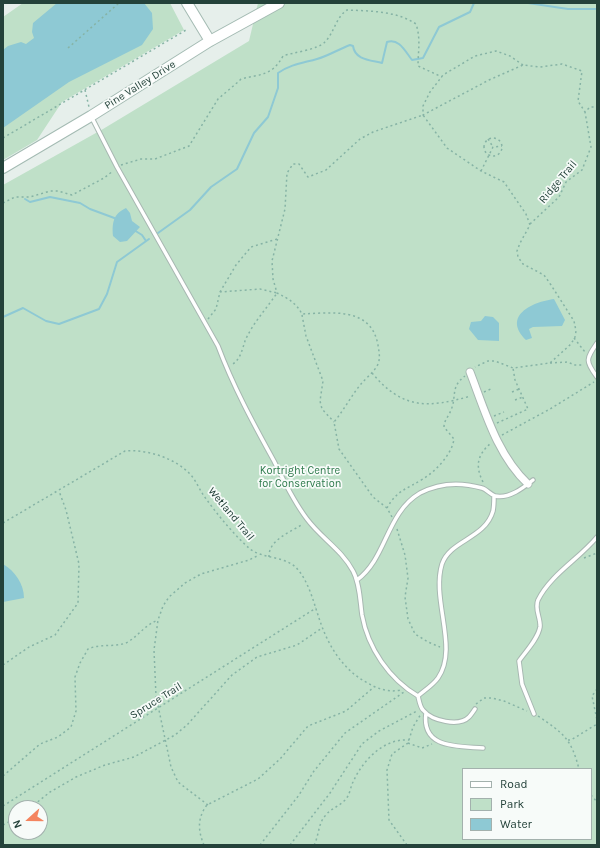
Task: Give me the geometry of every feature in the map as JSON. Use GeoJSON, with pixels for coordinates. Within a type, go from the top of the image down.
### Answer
{"type":"FeatureCollection","features":[{"type":"Feature","properties":{"kind":"street"},"geometry":{"type":"LineString","coordinates":[[187,3],[210,41]]}},
{"type":"Feature","properties":{"kind":"street","name":"Pine Valley Drive"},"geometry":{"type":"LineString","coordinates":[[3,168],[91,116],[210,41],[279,3]]}},
{"type":"Feature","properties":{"kind":"street"},"geometry":{"type":"LineString","coordinates":[[470,372],[496,438],[514,469],[531,482]]}},
{"type":"Feature","properties":{"kind":"lane"},"geometry":{"type":"LineString","coordinates":[[91,116],[117,167],[218,346],[226,366],[279,474],[308,520],[343,556],[357,580],[363,620],[372,642],[386,669],[407,689],[418,696],[427,727],[435,740],[446,745],[483,748]]}},
{"type":"Feature","properties":{"kind":"lane"},"geometry":{"type":"LineString","coordinates":[[597,342],[588,355],[589,366],[597,378]]}},
{"type":"Feature","properties":{"kind":"lane"},"geometry":{"type":"LineString","coordinates":[[357,580],[371,568],[401,508],[412,499],[432,488],[446,484],[464,484],[484,488],[494,496],[505,496],[516,492],[531,482]]}},
{"type":"Feature","properties":{"kind":"lane"},"geometry":{"type":"LineString","coordinates":[[418,696],[439,678],[445,664],[446,649],[440,605],[441,565],[446,555],[485,526],[493,511],[494,496]]}},
{"type":"Feature","properties":{"kind":"lane"},"geometry":{"type":"LineString","coordinates":[[534,714],[522,684],[519,661],[538,632],[540,625],[537,602],[543,591],[553,580],[588,548],[597,537]]}},
{"type":"Feature","properties":{"kind":"lane"},"geometry":{"type":"LineString","coordinates":[[423,710],[435,718],[453,723],[470,717],[475,709]]}},
{"type":"Feature","properties":{"kind":"path"},"geometry":{"type":"LineString","coordinates":[[68,48],[119,3]]}},
{"type":"Feature","properties":{"kind":"path"},"geometry":{"type":"LineString","coordinates":[[3,202],[15,197],[30,197],[50,191],[58,191],[72,195],[104,178],[117,167],[136,160],[155,159],[189,146],[218,99],[241,79],[266,75],[278,65],[284,56],[324,43],[347,10],[397,15],[416,24],[420,42],[418,64],[424,70],[442,77]]}},
{"type":"Feature","properties":{"kind":"path"},"geometry":{"type":"LineString","coordinates":[[3,138],[186,30]]}},
{"type":"Feature","properties":{"kind":"path"},"geometry":{"type":"LineString","coordinates":[[523,65],[510,56],[496,51],[474,56],[442,77],[430,92],[423,106],[423,115],[447,148],[481,171],[504,182],[526,214],[530,225]]}},
{"type":"Feature","properties":{"kind":"path","name":"Ridge Trail"},"geometry":{"type":"LineString","coordinates":[[523,65],[540,67],[562,64],[582,71],[578,102],[585,112],[591,147],[582,170],[566,182],[559,197],[530,225],[517,251],[518,257],[523,264],[544,275],[551,285],[574,321],[576,331],[574,338]]}},
{"type":"Feature","properties":{"kind":"path"},"geometry":{"type":"LineString","coordinates":[[226,366],[236,363],[246,340],[277,293],[273,279],[272,261],[285,209],[287,173],[293,164],[299,164],[308,177],[326,170],[360,139],[373,132],[423,115],[489,80],[523,65]]}},
{"type":"Feature","properties":{"kind":"path"},"geometry":{"type":"LineString","coordinates":[[85,90],[91,116]]}},
{"type":"Feature","properties":{"kind":"path"},"geometry":{"type":"LineString","coordinates":[[585,112],[590,107],[597,106]]}},
{"type":"Feature","properties":{"kind":"path"},"geometry":{"type":"LineString","coordinates":[[488,139],[492,137],[498,139],[502,146]]}},
{"type":"Feature","properties":{"kind":"path"},"geometry":{"type":"LineString","coordinates":[[488,139],[484,148],[489,155]]}},
{"type":"Feature","properties":{"kind":"path"},"geometry":{"type":"LineString","coordinates":[[488,139],[493,147]]}},
{"type":"Feature","properties":{"kind":"path"},"geometry":{"type":"LineString","coordinates":[[489,155],[498,155],[502,146]]}},
{"type":"Feature","properties":{"kind":"path"},"geometry":{"type":"LineString","coordinates":[[493,147],[502,146]]}},
{"type":"Feature","properties":{"kind":"path"},"geometry":{"type":"LineString","coordinates":[[481,171],[493,147]]}},
{"type":"Feature","properties":{"kind":"path"},"geometry":{"type":"LineString","coordinates":[[205,323],[216,309],[220,292],[236,265],[251,247],[278,239]]}},
{"type":"Feature","properties":{"kind":"path"},"geometry":{"type":"LineString","coordinates":[[220,292],[260,289],[277,293],[298,306],[302,314],[306,336],[324,381],[320,401],[322,409],[334,422],[339,449],[373,497],[387,508],[394,520],[405,555],[408,578],[405,597],[408,619],[415,634],[428,642],[446,649]]}},
{"type":"Feature","properties":{"kind":"path"},"geometry":{"type":"LineString","coordinates":[[302,314],[334,312],[360,317],[367,323],[378,340],[380,354],[378,365],[360,385],[334,422]]}},
{"type":"Feature","properties":{"kind":"path"},"geometry":{"type":"LineString","coordinates":[[550,362],[571,344],[574,338],[588,355]]}},
{"type":"Feature","properties":{"kind":"path"},"geometry":{"type":"LineString","coordinates":[[387,508],[393,498],[406,487],[423,479],[447,456],[453,446],[454,438],[444,427],[444,422],[452,408],[452,400],[458,380],[470,372],[474,367],[488,361],[495,361],[513,368],[550,362],[568,362],[574,365],[589,366]]}},
{"type":"Feature","properties":{"kind":"path"},"geometry":{"type":"LineString","coordinates":[[490,422],[528,409],[513,373],[513,368]]}},
{"type":"Feature","properties":{"kind":"path"},"geometry":{"type":"LineString","coordinates":[[372,373],[395,395],[411,403],[420,404],[452,400],[479,394],[493,388]]}},
{"type":"Feature","properties":{"kind":"path"},"geometry":{"type":"LineString","coordinates":[[485,486],[477,465],[479,455],[496,438],[550,410],[597,378]]}},
{"type":"Feature","properties":{"kind":"path"},"geometry":{"type":"LineString","coordinates":[[512,392],[519,389]]}},
{"type":"Feature","properties":{"kind":"path"},"geometry":{"type":"LineString","coordinates":[[515,400],[522,397]]}},
{"type":"Feature","properties":{"kind":"path"},"geometry":{"type":"LineString","coordinates":[[490,422],[504,412]]}},
{"type":"Feature","properties":{"kind":"path","name":"Wetland Trail"},"geometry":{"type":"LineString","coordinates":[[3,523],[125,451],[144,451],[156,454],[181,467],[191,475],[204,495],[229,527],[244,543],[259,554],[286,561],[298,570],[316,608],[322,628],[338,658],[357,677],[374,686],[393,692],[407,689]]}},
{"type":"Feature","properties":{"kind":"path"},"geometry":{"type":"LineString","coordinates":[[3,665],[29,647],[55,635],[78,603],[80,570],[66,510],[59,491]]}},
{"type":"Feature","properties":{"kind":"path"},"geometry":{"type":"LineString","coordinates":[[269,557],[270,549],[273,543],[308,520]]}},
{"type":"Feature","properties":{"kind":"path"},"geometry":{"type":"LineString","coordinates":[[208,805],[178,782],[171,767],[156,696],[154,657],[158,620],[163,606],[169,597],[184,583],[213,570],[249,560],[259,554]]}},
{"type":"Feature","properties":{"kind":"path","name":"Spruce Trail"},"geometry":{"type":"LineString","coordinates":[[3,806],[316,608]]}},
{"type":"Feature","properties":{"kind":"path"},"geometry":{"type":"LineString","coordinates":[[3,776],[40,744],[58,737],[71,727],[76,711],[75,677],[80,663],[88,649],[96,646],[128,642],[144,627],[158,620]]}},
{"type":"Feature","properties":{"kind":"path"},"geometry":{"type":"LineString","coordinates":[[40,800],[50,792],[76,777],[105,765],[134,757],[166,740],[187,725],[228,678],[252,660],[264,654],[297,644],[322,628]]}},
{"type":"Feature","properties":{"kind":"path"},"geometry":{"type":"LineString","coordinates":[[204,845],[199,827],[203,811],[208,805],[258,779],[280,759],[308,726],[346,711],[374,686]]}},
{"type":"Feature","properties":{"kind":"path"},"geometry":{"type":"LineString","coordinates":[[597,688],[592,696],[597,720]]}},
{"type":"Feature","properties":{"kind":"path"},"geometry":{"type":"LineString","coordinates":[[260,845],[299,795],[314,771],[345,733],[407,689]]}},
{"type":"Feature","properties":{"kind":"path"},"geometry":{"type":"LineString","coordinates":[[475,709],[477,702],[484,698],[492,698],[534,714],[562,733],[575,754],[579,768]]}},
{"type":"Feature","properties":{"kind":"path"},"geometry":{"type":"LineString","coordinates":[[406,845],[389,820],[388,770],[392,754],[409,742],[413,726],[423,710]]}},
{"type":"Feature","properties":{"kind":"path"},"geometry":{"type":"LineString","coordinates":[[290,845],[330,793],[362,744],[379,731],[423,710]]}},
{"type":"Feature","properties":{"kind":"path"},"geometry":{"type":"LineString","coordinates":[[567,740],[571,740],[597,724]]}},
{"type":"Feature","properties":{"kind":"path"},"geometry":{"type":"LineString","coordinates":[[314,845],[325,816],[344,801],[350,792],[353,781],[379,748],[399,739],[422,748],[431,745],[435,740]]}},
{"type":"Feature","properties":{"kind":"green space"},"geometry":{"type":"Polygon","coordinates":[[[23,3],[170,3],[184,30],[62,102],[37,140],[3,160],[3,17],[23,3]]]}},
{"type":"Feature","properties":{"kind":"green space","name":"Kortright Centre for Conservation"},"geometry":{"type":"Polygon","coordinates":[[[258,3],[597,3],[597,845],[3,845],[3,185],[103,129],[249,41],[258,3]]]}},
{"type":"Feature","properties":{"kind":"water"},"geometry":{"type":"Polygon","coordinates":[[[57,3],[144,3],[152,13],[153,29],[142,45],[69,82],[3,128],[3,50],[8,46],[21,42],[26,44],[34,38],[32,32],[33,23],[57,3]]]}},
{"type":"Feature","properties":{"kind":"water"},"geometry":{"type":"Polygon","coordinates":[[[126,208],[130,213],[132,221],[140,227],[127,241],[120,242],[113,236],[113,223],[118,213],[126,208]]]}},
{"type":"Feature","properties":{"kind":"water"},"geometry":{"type":"Polygon","coordinates":[[[554,299],[565,320],[562,326],[533,327],[529,329],[532,338],[526,340],[519,331],[517,324],[519,317],[529,307],[537,303],[554,299]]]}},
{"type":"Feature","properties":{"kind":"water"},"geometry":{"type":"Polygon","coordinates":[[[485,316],[493,317],[499,323],[499,341],[478,340],[469,329],[471,322],[481,321],[485,316]]]}},
{"type":"Feature","properties":{"kind":"water"},"geometry":{"type":"Polygon","coordinates":[[[3,564],[18,578],[24,593],[24,598],[3,602],[3,564]]]}},
{"type":"Feature","properties":{"kind":"waterway"},"geometry":{"type":"LineString","coordinates":[[158,233],[190,210],[211,187],[237,169],[254,133],[268,117],[278,88],[278,73],[292,66],[321,58],[350,45],[353,46],[354,51],[360,57],[382,63],[387,42],[391,41],[401,46],[412,60],[423,58],[439,27],[470,12],[474,3]]}},
{"type":"Feature","properties":{"kind":"waterway"},"geometry":{"type":"LineString","coordinates":[[528,3],[568,9],[597,9]]}},
{"type":"Feature","properties":{"kind":"waterway"},"geometry":{"type":"LineString","coordinates":[[25,199],[30,202],[50,197],[80,203],[90,209],[117,219]]}},
{"type":"Feature","properties":{"kind":"waterway"},"geometry":{"type":"LineString","coordinates":[[134,230],[142,235],[146,241]]}},
{"type":"Feature","properties":{"kind":"waterway"},"geometry":{"type":"LineString","coordinates":[[3,317],[23,308],[46,321],[59,324],[99,309],[107,294],[117,262],[149,239]]}}]}
